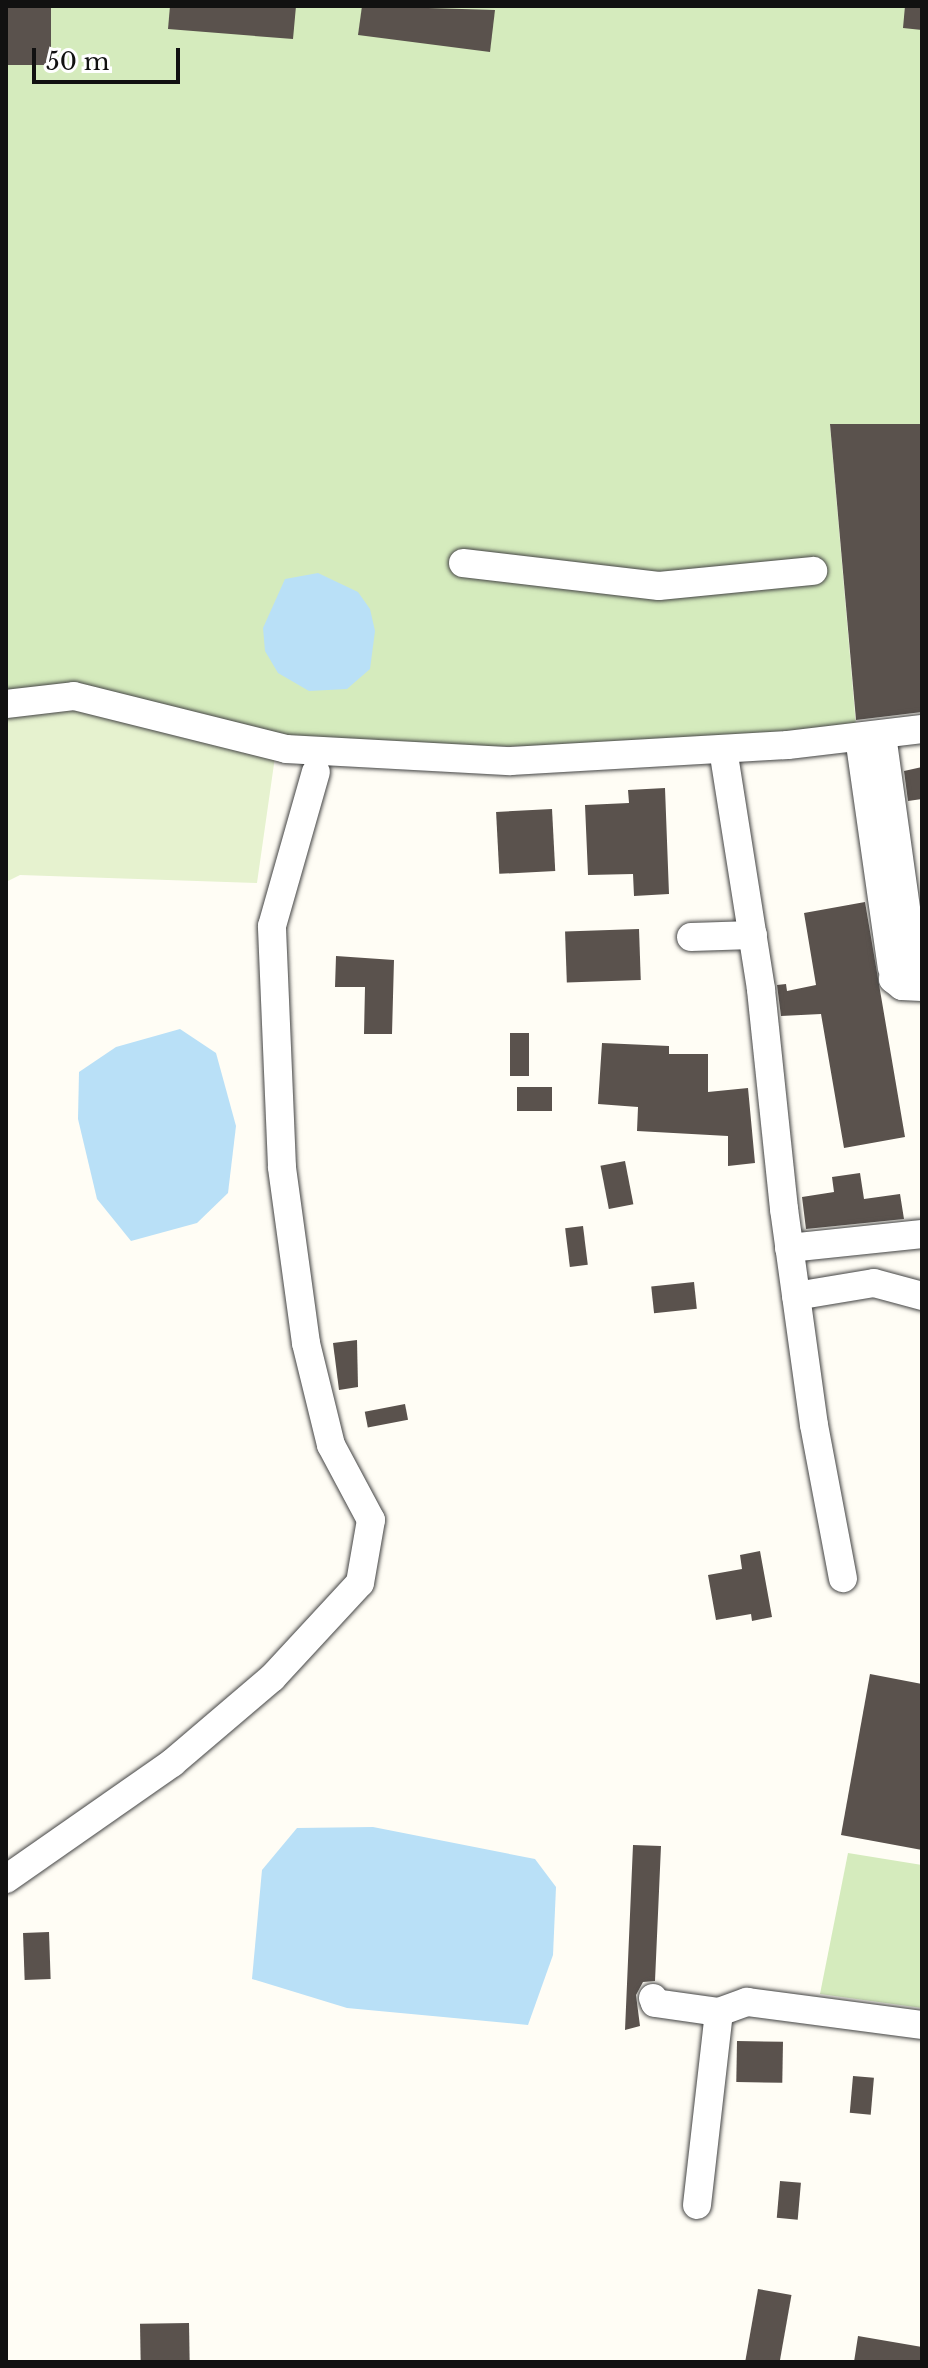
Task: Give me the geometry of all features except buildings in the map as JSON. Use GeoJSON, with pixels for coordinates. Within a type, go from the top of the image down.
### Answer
{"type":"FeatureCollection","features":[{"type":"Feature","properties":{"kind":"street"},"geometry":{"type":"LineString","coordinates":[[463,563],[659,586],[813,571]]}},
{"type":"Feature","properties":{"kind":"street"},"geometry":{"type":"LineString","coordinates":[[6,704],[74,696],[286,749],[351,756],[511,761],[723,749],[922,729]]}},
{"type":"Feature","properties":{"kind":"street"},"geometry":{"type":"LineString","coordinates":[[870,736],[908,977]]}},
{"type":"Feature","properties":{"kind":"street"},"geometry":{"type":"LineString","coordinates":[[723,749],[753,935],[789,1248],[843,1578]]}},
{"type":"Feature","properties":{"kind":"street"},"geometry":{"type":"LineString","coordinates":[[6,1879],[205,1735],[272,1678],[360,1583],[371,1520],[331,1445],[306,1343],[282,1167],[272,926],[316,772]]}},
{"type":"Feature","properties":{"kind":"street"},"geometry":{"type":"LineString","coordinates":[[691,937],[753,935]]}},
{"type":"Feature","properties":{"kind":"street"},"geometry":{"type":"LineString","coordinates":[[789,1248],[922,1234]]}},
{"type":"Feature","properties":{"kind":"street"},"geometry":{"type":"LineString","coordinates":[[796,1296],[874,1283],[922,1296]]}},
{"type":"Feature","properties":{"kind":"street"},"geometry":{"type":"LineString","coordinates":[[653,1998],[655,2003],[719,2012],[747,2002],[922,2025]]}},
{"type":"Feature","properties":{"kind":"street"},"geometry":{"type":"LineString","coordinates":[[697,2205],[719,2012]]}},
{"type":"Feature","properties":{"kind":"green space"},"geometry":{"type":"Polygon","coordinates":[[[6,6],[922,6],[922,424],[830,425],[856,725],[677,743],[329,750],[6,698],[6,6]]]}},
{"type":"Feature","properties":{"kind":"green space"},"geometry":{"type":"Polygon","coordinates":[[[72,700],[276,750],[257,883],[20,875],[6,882],[6,709],[72,700]]]}},
{"type":"Feature","properties":{"kind":"green space"},"geometry":{"type":"Polygon","coordinates":[[[848,1853],[922,1865],[922,2008],[820,1994],[848,1853]]]}},
{"type":"Feature","properties":{"kind":"water"},"geometry":{"type":"Polygon","coordinates":[[[318,573],[358,592],[370,609],[375,631],[370,669],[347,689],[309,691],[278,673],[265,651],[263,628],[285,579],[318,573]]]}},
{"type":"Feature","properties":{"kind":"water"},"geometry":{"type":"Polygon","coordinates":[[[180,1029],[216,1053],[236,1126],[228,1193],[197,1223],[131,1241],[97,1199],[78,1119],[79,1072],[116,1047],[180,1029]]]}},
{"type":"Feature","properties":{"kind":"water"},"geometry":{"type":"Polygon","coordinates":[[[373,1827],[535,1859],[556,1887],[553,1955],[528,2025],[347,2008],[252,1979],[262,1870],[297,1828],[373,1827]]]}}]}
